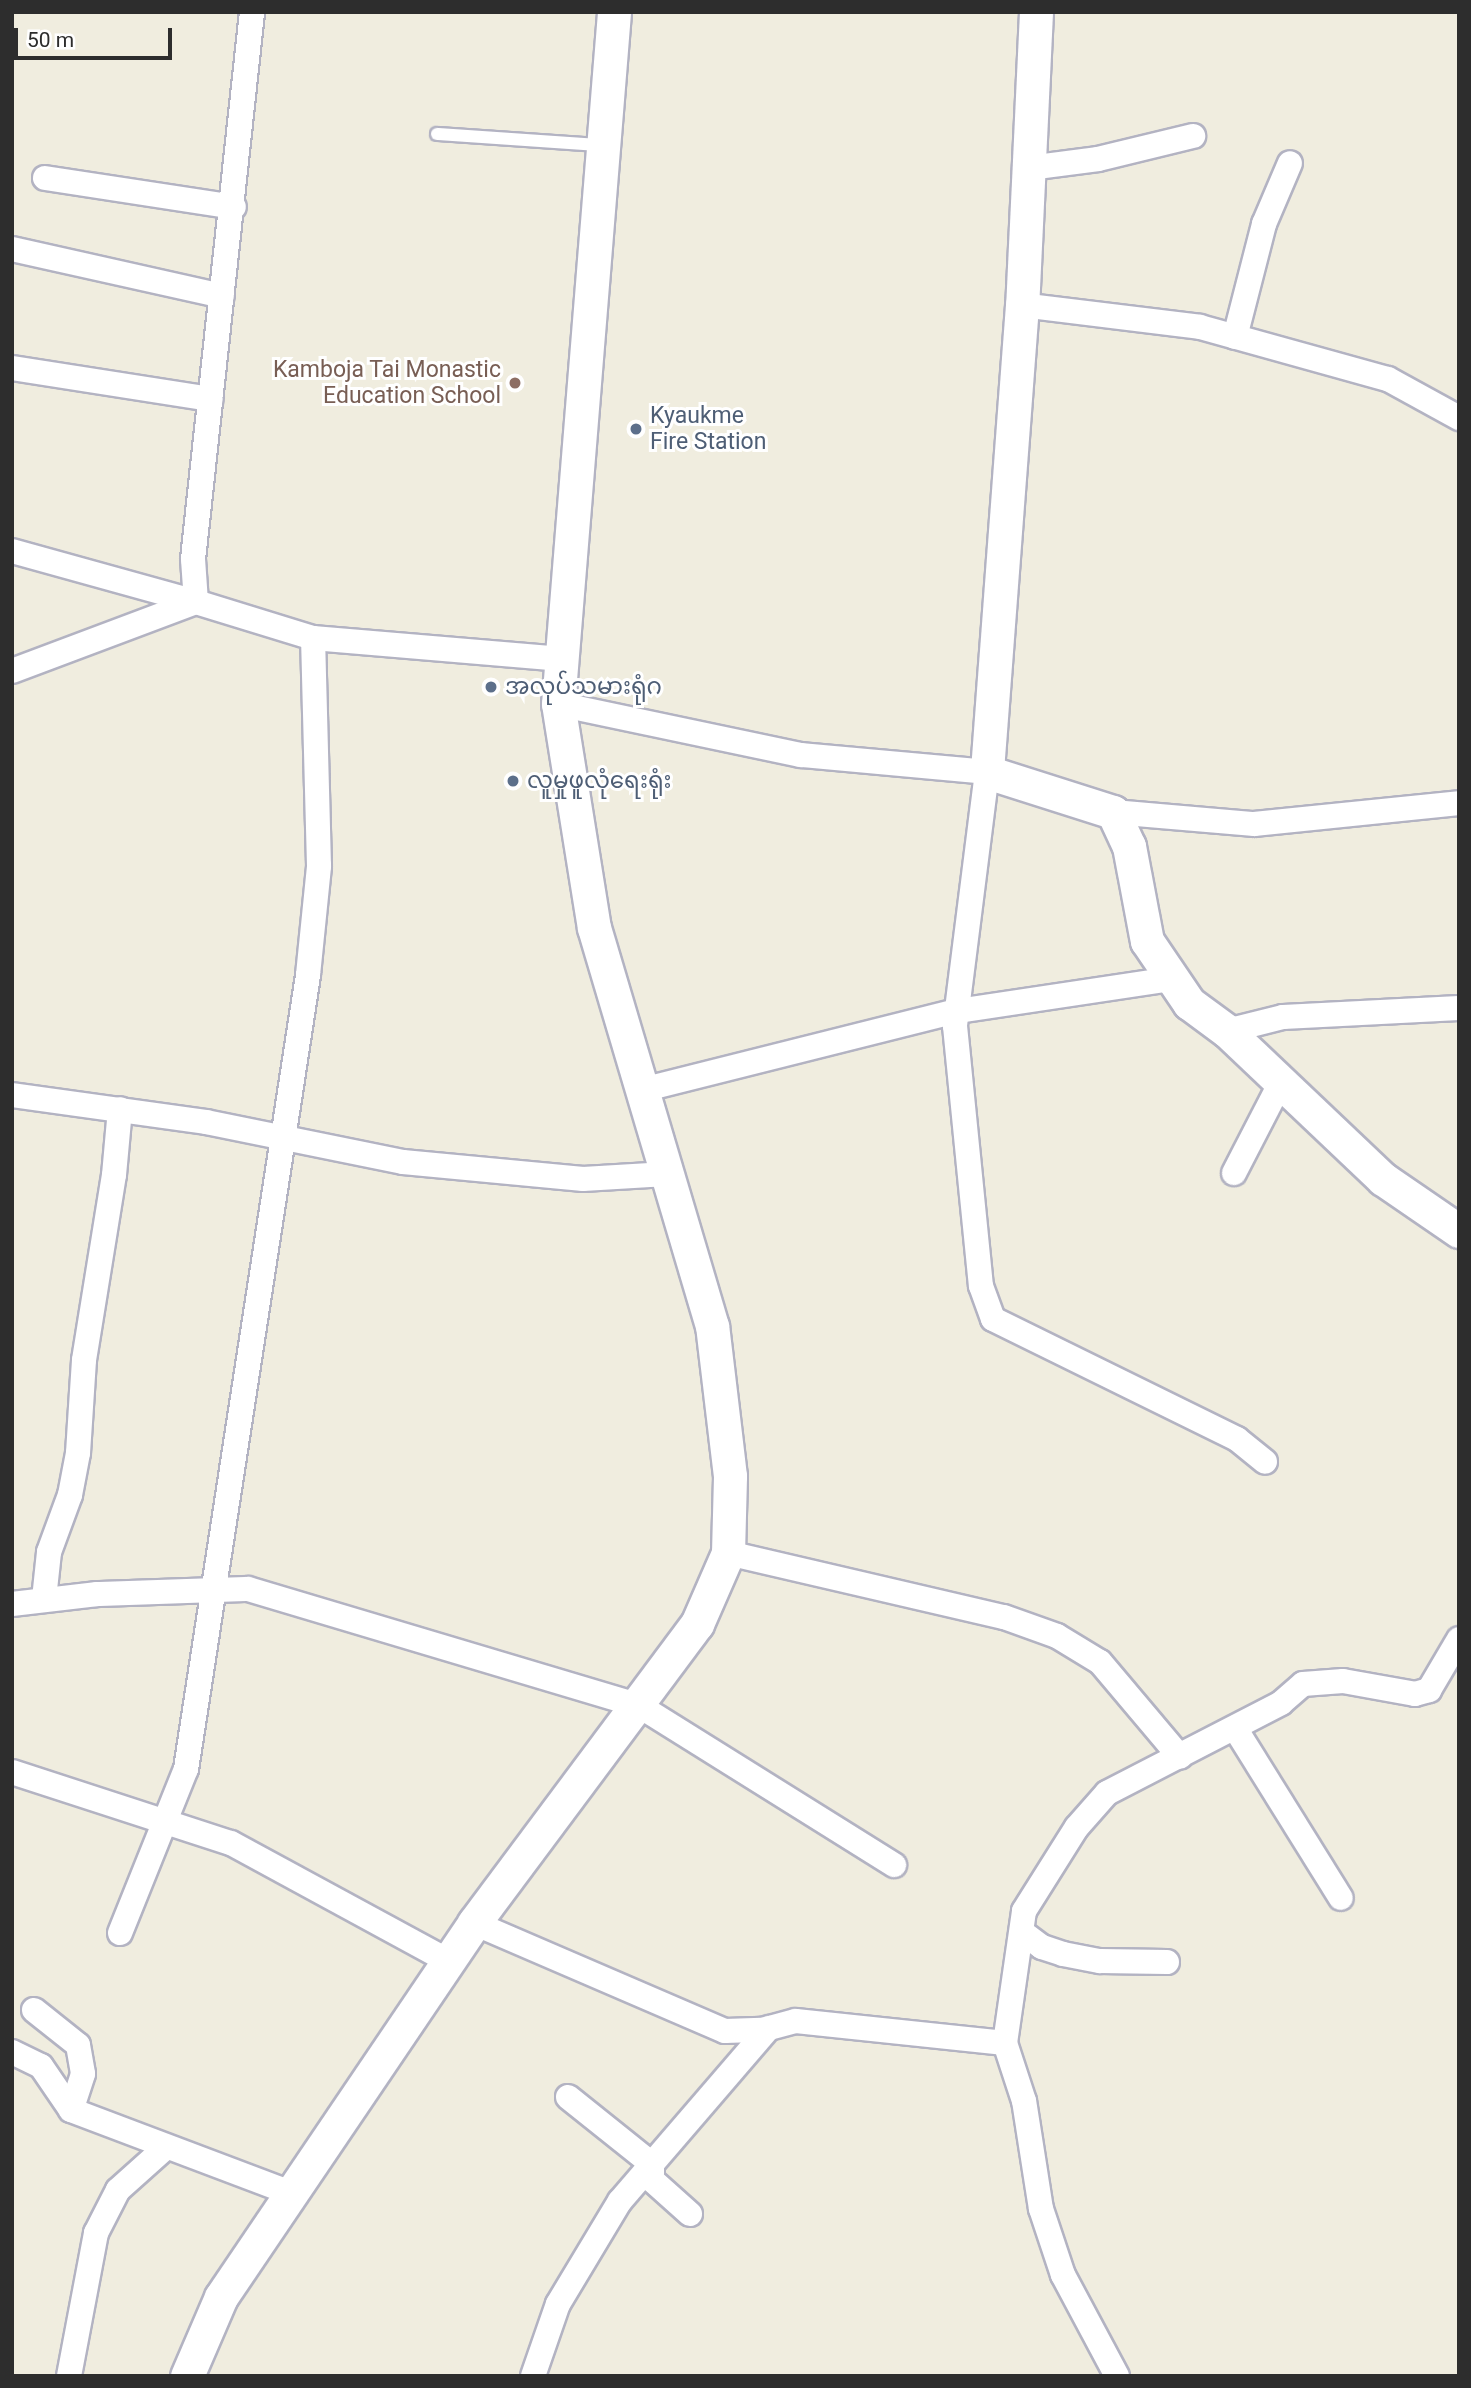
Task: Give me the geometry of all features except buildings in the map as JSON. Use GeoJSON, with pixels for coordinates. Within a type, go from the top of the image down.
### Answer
{"type":"FeatureCollection","features":[{"type":"Feature","properties":{"kind":"street"},"geometry":{"type":"LineString","coordinates":[[196,602],[193,559],[234,207],[252,12]]}},
{"type":"Feature","properties":{"kind":"street"},"geometry":{"type":"LineString","coordinates":[[187,2376],[221,2297],[474,1923],[697,1624],[728,1553],[730,1476],[723,1391],[712,1326],[594,928],[558,704],[614,12]]}},
{"type":"Feature","properties":{"kind":"street"},"geometry":{"type":"LineString","coordinates":[[1036,12],[1022,304],[987,772],[957,1011],[981,1286],[993,1319],[1237,1439],[1265,1462]]}},
{"type":"Feature","properties":{"kind":"street"},"geometry":{"type":"LineString","coordinates":[[1029,168],[1098,159],[1193,136]]}},
{"type":"Feature","properties":{"kind":"street"},"geometry":{"type":"LineString","coordinates":[[1235,337],[1264,223],[1290,163]]}},
{"type":"Feature","properties":{"kind":"street"},"geometry":{"type":"LineString","coordinates":[[45,178],[234,207]]}},
{"type":"Feature","properties":{"kind":"street"},"geometry":{"type":"LineString","coordinates":[[12,250],[222,296]]}},
{"type":"Feature","properties":{"kind":"street"},"geometry":{"type":"LineString","coordinates":[[1022,304],[1200,327],[1388,379],[1459,418]]}},
{"type":"Feature","properties":{"kind":"street"},"geometry":{"type":"LineString","coordinates":[[12,368],[211,399]]}},
{"type":"Feature","properties":{"kind":"street"},"geometry":{"type":"LineString","coordinates":[[12,551],[313,638],[562,659]]}},
{"type":"Feature","properties":{"kind":"street"},"geometry":{"type":"LineString","coordinates":[[12,671],[196,602]]}},
{"type":"Feature","properties":{"kind":"street"},"geometry":{"type":"LineString","coordinates":[[120,1933],[186,1769],[211,1590],[308,975],[319,866],[313,638]]}},
{"type":"Feature","properties":{"kind":"street"},"geometry":{"type":"LineString","coordinates":[[558,704],[801,755],[987,772],[1113,812],[1254,824],[1459,803]]}},
{"type":"Feature","properties":{"kind":"street"},"geometry":{"type":"LineString","coordinates":[[1113,812],[1129,846],[1147,941],[1189,1003],[1227,1031],[1383,1179],[1459,1231]]}},
{"type":"Feature","properties":{"kind":"street"},"geometry":{"type":"LineString","coordinates":[[642,1090],[957,1011],[1172,979]]}},
{"type":"Feature","properties":{"kind":"street"},"geometry":{"type":"LineString","coordinates":[[1227,1031],[1283,1017],[1459,1008]]}},
{"type":"Feature","properties":{"kind":"street"},"geometry":{"type":"LineString","coordinates":[[1234,1173],[1281,1082]]}},
{"type":"Feature","properties":{"kind":"street"},"geometry":{"type":"LineString","coordinates":[[12,1095],[120,1109],[403,1161],[583,1179],[667,1174]]}},
{"type":"Feature","properties":{"kind":"street"},"geometry":{"type":"LineString","coordinates":[[44,1599],[50,1552],[70,1495],[78,1454],[84,1360],[114,1175],[120,1109]]}},
{"type":"Feature","properties":{"kind":"street"},"geometry":{"type":"LineString","coordinates":[[728,1553],[1004,1617],[1057,1636],[1100,1662],[1180,1757]]}},
{"type":"Feature","properties":{"kind":"street"},"geometry":{"type":"LineString","coordinates":[[12,1604],[44,1599],[248,1589],[638,1705],[894,1865]]}},
{"type":"Feature","properties":{"kind":"street"},"geometry":{"type":"LineString","coordinates":[[1119,2373],[1063,2275],[1041,2209],[1024,2101],[1005,2043],[1024,1911],[1077,1827],[1107,1793],[1281,1703],[1303,1684],[1343,1681],[1415,1694],[1429,1690],[1459,1639]]}},
{"type":"Feature","properties":{"kind":"street"},"geometry":{"type":"LineString","coordinates":[[1235,1728],[1341,1898]]}},
{"type":"Feature","properties":{"kind":"street"},"geometry":{"type":"LineString","coordinates":[[12,1772],[166,1818],[231,1843],[448,1962]]}},
{"type":"Feature","properties":{"kind":"street"},"geometry":{"type":"LineString","coordinates":[[474,1923],[725,2031],[769,2028],[796,2021],[1005,2043]]}},
{"type":"Feature","properties":{"kind":"street"},"geometry":{"type":"LineString","coordinates":[[1022,1932],[1042,1947],[1100,1961],[1167,1962]]}},
{"type":"Feature","properties":{"kind":"street"},"geometry":{"type":"LineString","coordinates":[[34,2010],[78,2045],[83,2074],[71,2110]]}},
{"type":"Feature","properties":{"kind":"street"},"geometry":{"type":"LineString","coordinates":[[533,2376],[573,2276],[620,2201],[769,2028]]}},
{"type":"Feature","properties":{"kind":"street"},"geometry":{"type":"LineString","coordinates":[[12,2052],[41,2066],[71,2110],[165,2148],[223,2165],[291,2193]]}},
{"type":"Feature","properties":{"kind":"street"},"geometry":{"type":"LineString","coordinates":[[568,2097],[652,2164]]}},
{"type":"Feature","properties":{"kind":"street"},"geometry":{"type":"LineString","coordinates":[[69,2376],[96,2233],[118,2190],[165,2148]]}},
{"type":"Feature","properties":{"kind":"street"},"geometry":{"type":"LineString","coordinates":[[652,2164],[652,2180],[690,2214]]}},
{"type":"Feature","properties":{"kind":"lane"},"geometry":{"type":"LineString","coordinates":[[437,134],[603,146]]}},
{"type":"Feature","properties":{"kind":"place","name":"Kamboja Tai Monastic Education School"},"geometry":{"type":"Point","coordinates":[515,383]}},
{"type":"Feature","properties":{"kind":"place","name":"Kyaukme Fire Station"},"geometry":{"type":"Point","coordinates":[636,429]}},
{"type":"Feature","properties":{"kind":"place","name":"အလုပ်သမားရုံဂ"},"geometry":{"type":"Point","coordinates":[491,687]}},
{"type":"Feature","properties":{"kind":"place","name":"လူမှုဖူလုံရေးရုံး"},"geometry":{"type":"Point","coordinates":[513,781]}}]}
